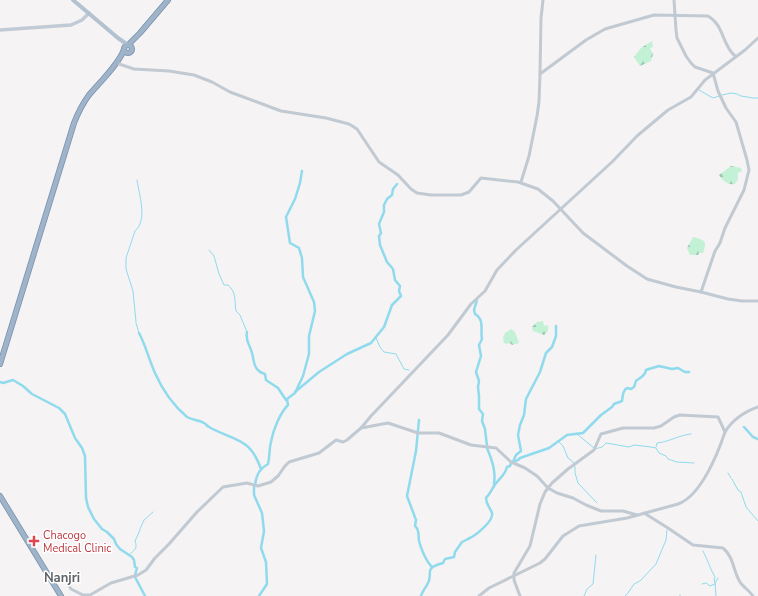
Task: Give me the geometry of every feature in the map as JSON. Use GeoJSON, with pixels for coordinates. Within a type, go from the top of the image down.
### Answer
{"type":"FeatureCollection","features":[{"type":"Feature","properties":{"kind":"highway"},"geometry":{"type":"LineString","coordinates":[[0,364],[74,123],[88,97],[168,0]]}},
{"type":"Feature","properties":{"kind":"highway"},"geometry":{"type":"LineString","coordinates":[[117,62],[124,49],[125,52],[129,49]]}},
{"type":"Feature","properties":{"kind":"highway"},"geometry":{"type":"LineString","coordinates":[[0,496],[61,596]]}},
{"type":"Feature","properties":{"kind":"main road"},"geometry":{"type":"LineString","coordinates":[[74,0],[102,25]]}},
{"type":"Feature","properties":{"kind":"main road"},"geometry":{"type":"LineString","coordinates":[[0,30],[69,26],[80,21],[87,13]]}},
{"type":"Feature","properties":{"kind":"main road"},"geometry":{"type":"LineString","coordinates":[[87,13],[129,49]]}},
{"type":"Feature","properties":{"kind":"main road"},"geometry":{"type":"LineString","coordinates":[[118,38],[124,49]]}},
{"type":"Feature","properties":{"kind":"street"},"geometry":{"type":"LineString","coordinates":[[521,182],[529,156],[539,102],[541,18],[543,0]]}},
{"type":"Feature","properties":{"kind":"street"},"geometry":{"type":"LineString","coordinates":[[674,0],[678,38],[690,62],[696,67],[713,73]]}},
{"type":"Feature","properties":{"kind":"street"},"geometry":{"type":"LineString","coordinates":[[540,74],[600,31],[651,16],[676,15],[710,17],[720,28],[729,49],[735,56]]}},
{"type":"Feature","properties":{"kind":"street"},"geometry":{"type":"LineString","coordinates":[[52,581],[63,576],[71,589],[90,595],[111,583],[138,575],[146,570],[197,512],[223,488],[247,483],[258,486],[271,482],[289,462],[319,453],[336,440],[343,442],[347,440],[361,428],[448,335],[471,304],[485,291],[496,272],[503,264],[616,158],[637,136],[670,108],[694,94],[701,83],[735,56],[745,50],[758,38]]}},
{"type":"Feature","properties":{"kind":"street"},"geometry":{"type":"LineString","coordinates":[[117,62],[134,69],[171,71],[199,77],[230,92],[285,112],[326,118],[350,124],[357,129],[379,162],[398,175],[411,189],[417,192],[431,195],[463,194],[469,192],[481,178],[521,182],[538,189],[561,209],[583,232],[643,277],[676,287],[728,299],[758,301]]}},
{"type":"Feature","properties":{"kind":"street"},"geometry":{"type":"LineString","coordinates":[[701,292],[715,250],[720,243],[725,228],[744,190],[749,170],[736,122],[726,108],[718,91],[713,73]]}},
{"type":"Feature","properties":{"kind":"street"},"geometry":{"type":"LineString","coordinates":[[479,596],[489,588],[545,559],[560,539],[576,527],[612,521],[680,504],[692,496],[709,471],[721,445],[725,432],[738,416],[758,407]]}},
{"type":"Feature","properties":{"kind":"street"},"geometry":{"type":"LineString","coordinates":[[520,596],[514,576],[515,570],[530,546],[540,504],[548,488],[568,469],[594,450],[600,435],[613,430],[654,428],[661,426],[674,417],[682,415],[718,417],[725,432]]}},
{"type":"Feature","properties":{"kind":"street"},"geometry":{"type":"LineString","coordinates":[[361,428],[388,423],[418,433],[439,433],[471,445],[496,448],[511,462],[525,468],[540,478],[548,488],[557,493],[573,498],[597,510],[623,511],[637,515]]}},
{"type":"Feature","properties":{"kind":"street"},"geometry":{"type":"LineString","coordinates":[[644,513],[693,545],[723,548],[733,562],[741,583],[753,596]]}},
{"type":"Feature","properties":{"kind":"green space"},"geometry":{"type":"Polygon","coordinates":[[[652,41],[653,47],[650,48],[653,54],[651,61],[640,66],[634,57],[641,48],[652,41]]]}},
{"type":"Feature","properties":{"kind":"green space"},"geometry":{"type":"Polygon","coordinates":[[[731,166],[741,168],[742,171],[738,173],[738,179],[735,184],[726,182],[719,175],[731,166]]]}},
{"type":"Feature","properties":{"kind":"green space"},"geometry":{"type":"Polygon","coordinates":[[[693,237],[704,241],[705,245],[703,253],[699,253],[698,255],[690,255],[687,248],[693,237]]]}},
{"type":"Feature","properties":{"kind":"green space"},"geometry":{"type":"Polygon","coordinates":[[[543,321],[544,326],[548,325],[548,331],[544,335],[533,331],[532,327],[537,322],[543,321]]]}},
{"type":"Feature","properties":{"kind":"green space"},"geometry":{"type":"Polygon","coordinates":[[[511,329],[515,332],[519,343],[512,345],[510,343],[504,343],[503,338],[505,333],[511,329]]]}},
{"type":"Feature","properties":{"kind":"waterway"},"geometry":{"type":"LineString","coordinates":[[699,90],[713,98],[719,96]]}},
{"type":"Feature","properties":{"kind":"waterway"},"geometry":{"type":"LineString","coordinates":[[722,95],[731,93],[758,98]]}},
{"type":"Feature","properties":{"kind":"waterway"},"geometry":{"type":"LineString","coordinates":[[255,485],[259,472],[268,464],[270,445],[275,427],[282,412],[288,405],[287,399],[295,393],[303,376],[309,354],[309,336],[315,311],[314,302],[303,277],[302,258],[299,248],[290,243],[286,217],[295,199],[302,171]]}},
{"type":"Feature","properties":{"kind":"waterway"},"geometry":{"type":"LineString","coordinates":[[136,322],[133,291],[126,269],[126,258],[135,231],[139,226],[142,214],[137,180]]}},
{"type":"Feature","properties":{"kind":"waterway"},"geometry":{"type":"LineString","coordinates":[[295,392],[319,372],[347,354],[371,343],[384,327],[392,305],[401,296],[399,291],[400,286],[395,280],[393,269],[387,262],[380,245],[379,236],[381,233],[379,224],[384,212],[384,205],[387,199],[392,195],[393,189],[397,184]]}},
{"type":"Feature","properties":{"kind":"waterway"},"geometry":{"type":"LineString","coordinates":[[209,250],[214,256],[224,285],[228,285],[233,291],[236,311],[240,315],[247,332]]}},
{"type":"Feature","properties":{"kind":"waterway"},"geometry":{"type":"LineString","coordinates":[[477,300],[474,310],[481,322],[482,339],[479,345],[481,356],[476,372],[479,381],[479,409],[483,414],[482,421],[485,429],[487,446]]}},
{"type":"Feature","properties":{"kind":"waterway"},"geometry":{"type":"LineString","coordinates":[[136,323],[139,333]]}},
{"type":"Feature","properties":{"kind":"waterway"},"geometry":{"type":"LineString","coordinates":[[513,462],[516,455],[521,451],[518,435],[524,415],[526,399],[540,372],[546,353],[552,347],[556,336],[556,326]]}},
{"type":"Feature","properties":{"kind":"waterway"},"geometry":{"type":"LineString","coordinates":[[247,332],[247,340],[257,369],[265,374],[266,380],[278,388],[286,400]]}},
{"type":"Feature","properties":{"kind":"waterway"},"geometry":{"type":"LineString","coordinates":[[139,333],[158,379],[168,396],[177,407],[187,417],[205,423],[218,432],[246,445],[252,451],[261,469]]}},
{"type":"Feature","properties":{"kind":"waterway"},"geometry":{"type":"LineString","coordinates":[[376,338],[384,352],[396,354],[404,369],[409,370]]}},
{"type":"Feature","properties":{"kind":"waterway"},"geometry":{"type":"LineString","coordinates":[[649,369],[659,366],[672,369],[678,368],[685,372],[689,372]]}},
{"type":"Feature","properties":{"kind":"waterway"},"geometry":{"type":"LineString","coordinates":[[513,462],[549,448],[567,435],[583,433],[614,404],[622,401],[625,389],[631,389],[634,387],[636,381],[643,376],[646,370],[649,369]]}},
{"type":"Feature","properties":{"kind":"waterway"},"geometry":{"type":"LineString","coordinates":[[0,382],[3,383],[13,380],[32,394],[59,408],[65,414],[75,438],[82,448],[85,456],[86,498],[88,507],[94,519],[102,529],[114,539],[120,549],[132,557],[135,567],[137,568],[135,575]]}},
{"type":"Feature","properties":{"kind":"waterway"},"geometry":{"type":"LineString","coordinates":[[419,420],[416,451],[407,496],[416,520],[415,526],[418,531],[421,548],[432,567]]}},
{"type":"Feature","properties":{"kind":"waterway"},"geometry":{"type":"LineString","coordinates":[[744,427],[753,437],[758,439]]}},
{"type":"Feature","properties":{"kind":"waterway"},"geometry":{"type":"LineString","coordinates":[[577,434],[594,448]]}},
{"type":"Feature","properties":{"kind":"waterway"},"geometry":{"type":"LineString","coordinates":[[656,447],[657,443],[691,434]]}},
{"type":"Feature","properties":{"kind":"waterway"},"geometry":{"type":"LineString","coordinates":[[558,441],[563,446],[568,458],[574,463],[578,483],[597,503]]}},
{"type":"Feature","properties":{"kind":"waterway"},"geometry":{"type":"LineString","coordinates":[[595,449],[602,447],[606,443],[629,447],[634,445],[651,447],[656,448],[659,453],[666,456],[668,459],[677,462],[694,463]]}},
{"type":"Feature","properties":{"kind":"waterway"},"geometry":{"type":"LineString","coordinates":[[487,448],[493,466],[494,484]]}},
{"type":"Feature","properties":{"kind":"waterway"},"geometry":{"type":"LineString","coordinates":[[468,539],[479,532],[490,520],[492,513],[487,504],[486,498],[511,463]]}},
{"type":"Feature","properties":{"kind":"waterway"},"geometry":{"type":"LineString","coordinates":[[728,473],[731,478]]}},
{"type":"Feature","properties":{"kind":"waterway"},"geometry":{"type":"LineString","coordinates":[[732,479],[738,490],[741,492],[746,507],[758,521]]}},
{"type":"Feature","properties":{"kind":"waterway"},"geometry":{"type":"LineString","coordinates":[[254,486],[254,495],[262,513],[264,531],[261,548],[266,562],[267,584],[259,596]]}},
{"type":"Feature","properties":{"kind":"waterway"},"geometry":{"type":"LineString","coordinates":[[140,529],[144,520],[153,512]]}},
{"type":"Feature","properties":{"kind":"waterway"},"geometry":{"type":"LineString","coordinates":[[129,555],[136,548],[135,541],[140,530]]}},
{"type":"Feature","properties":{"kind":"waterway"},"geometry":{"type":"LineString","coordinates":[[625,596],[634,584],[640,581],[656,564],[666,540],[667,530]]}},
{"type":"Feature","properties":{"kind":"waterway"},"geometry":{"type":"LineString","coordinates":[[421,596],[429,581],[430,569],[443,563],[445,559],[454,557],[455,552],[462,542],[468,539]]}},
{"type":"Feature","properties":{"kind":"waterway"},"geometry":{"type":"LineString","coordinates":[[703,551],[715,577],[715,583]]}},
{"type":"Feature","properties":{"kind":"waterway"},"geometry":{"type":"LineString","coordinates":[[584,596],[587,589],[593,584],[596,555]]}},
{"type":"Feature","properties":{"kind":"waterway"},"geometry":{"type":"LineString","coordinates":[[135,577],[145,596]]}},
{"type":"Feature","properties":{"kind":"waterway"},"geometry":{"type":"LineString","coordinates":[[716,596],[715,583],[718,578]]}},
{"type":"Feature","properties":{"kind":"waterway"},"geometry":{"type":"LineString","coordinates":[[702,584],[706,583],[710,586],[715,584]]}},
{"type":"Feature","properties":{"kind":"place","name":"Chacogo Medical Clinic"},"geometry":{"type":"Point","coordinates":[34,541]}},
{"type":"Feature","properties":{"kind":"district","name":"Nanjri"},"geometry":{"type":"Point","coordinates":[62,578]}}]}
